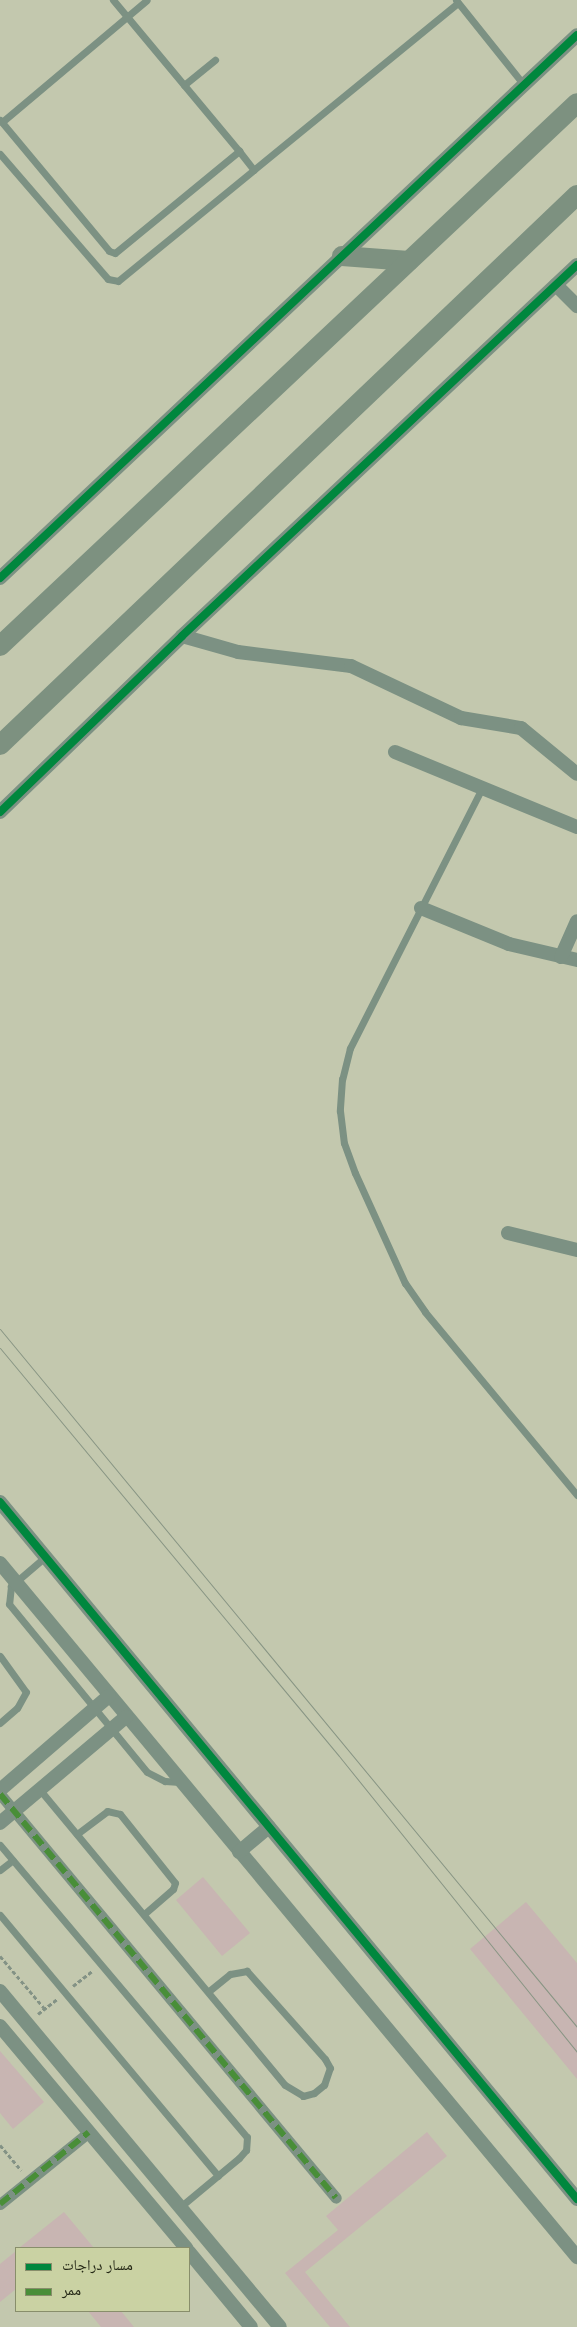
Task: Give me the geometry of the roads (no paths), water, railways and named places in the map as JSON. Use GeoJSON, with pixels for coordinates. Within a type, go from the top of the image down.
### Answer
{"type":"FeatureCollection","features":[{"type":"Feature","properties":{"kind":"main road"},"geometry":{"type":"LineString","coordinates":[[0,646],[577,103]]}},
{"type":"Feature","properties":{"kind":"main road"},"geometry":{"type":"LineString","coordinates":[[0,746],[577,195]]}},
{"type":"Feature","properties":{"kind":"main road"},"geometry":{"type":"LineString","coordinates":[[342,256],[409,261]]}},
{"type":"Feature","properties":{"kind":"street"},"geometry":{"type":"LineString","coordinates":[[0,578],[577,35]]}},
{"type":"Feature","properties":{"kind":"street"},"geometry":{"type":"LineString","coordinates":[[0,812],[182,636],[577,265]]}},
{"type":"Feature","properties":{"kind":"street"},"geometry":{"type":"LineString","coordinates":[[556,285],[577,306]]}},
{"type":"Feature","properties":{"kind":"street"},"geometry":{"type":"LineString","coordinates":[[182,636],[238,652],[337,663],[365,671],[461,718],[521,728],[577,774]]}},
{"type":"Feature","properties":{"kind":"street"},"geometry":{"type":"LineString","coordinates":[[395,752],[577,827]]}},
{"type":"Feature","properties":{"kind":"street"},"geometry":{"type":"LineString","coordinates":[[421,908],[509,944],[577,960]]}},
{"type":"Feature","properties":{"kind":"street"},"geometry":{"type":"LineString","coordinates":[[561,957],[577,921]]}},
{"type":"Feature","properties":{"kind":"street"},"geometry":{"type":"LineString","coordinates":[[508,1233],[577,1250]]}},
{"type":"Feature","properties":{"kind":"street"},"geometry":{"type":"LineString","coordinates":[[0,1502],[577,2199]]}},
{"type":"Feature","properties":{"kind":"street"},"geometry":{"type":"LineString","coordinates":[[0,1563],[180,1782],[577,2257]]}},
{"type":"Feature","properties":{"kind":"street"},"geometry":{"type":"LineString","coordinates":[[0,1790],[109,1696]]}},
{"type":"Feature","properties":{"kind":"street"},"geometry":{"type":"LineString","coordinates":[[0,1823],[126,1717]]}},
{"type":"Feature","properties":{"kind":"street"},"geometry":{"type":"LineString","coordinates":[[0,1794],[336,2198]]}},
{"type":"Feature","properties":{"kind":"street"},"geometry":{"type":"LineString","coordinates":[[239,1852],[269,1827]]}},
{"type":"Feature","properties":{"kind":"street"},"geometry":{"type":"LineString","coordinates":[[0,1991],[280,2327]]}},
{"type":"Feature","properties":{"kind":"street"},"geometry":{"type":"LineString","coordinates":[[0,2026],[185,2247]]}},
{"type":"Feature","properties":{"kind":"street"},"geometry":{"type":"LineString","coordinates":[[0,2204],[89,2132]]}},
{"type":"Feature","properties":{"kind":"street"},"geometry":{"type":"LineString","coordinates":[[190,2253],[252,2327]]}},
{"type":"Feature","properties":{"kind":"lane"},"geometry":{"type":"LineString","coordinates":[[113,0],[254,170]]}},
{"type":"Feature","properties":{"kind":"lane"},"geometry":{"type":"LineString","coordinates":[[147,0],[1,121],[109,251],[115,253],[239,151]]}},
{"type":"Feature","properties":{"kind":"lane"},"geometry":{"type":"LineString","coordinates":[[0,154],[113,281],[122,279],[457,1],[524,85]]}},
{"type":"Feature","properties":{"kind":"lane"},"geometry":{"type":"LineString","coordinates":[[184,85],[215,60]]}},
{"type":"Feature","properties":{"kind":"lane"},"geometry":{"type":"LineString","coordinates":[[482,788],[350,1048],[341,1087],[340,1111],[344,1143],[396,1267],[414,1298],[577,1495]]}},
{"type":"Feature","properties":{"kind":"lane"},"geometry":{"type":"LineString","coordinates":[[45,1557],[15,1582],[8,1591],[9,1604],[147,1772],[158,1779],[180,1782]]}},
{"type":"Feature","properties":{"kind":"lane"},"geometry":{"type":"LineString","coordinates":[[0,1656],[26,1692],[17,1708],[0,1723]]}},
{"type":"Feature","properties":{"kind":"lane"},"geometry":{"type":"LineString","coordinates":[[40,1790],[290,2088],[303,2096],[314,2094],[324,2085],[330,2068],[325,2059],[247,1971],[230,1974],[209,1991]]}},
{"type":"Feature","properties":{"kind":"lane"},"geometry":{"type":"LineString","coordinates":[[77,1834],[107,1810],[120,1814],[175,1883],[173,1889],[144,1914]]}},
{"type":"Feature","properties":{"kind":"lane"},"geometry":{"type":"LineString","coordinates":[[0,1845],[247,2137],[246,2150],[180,2207]]}},
{"type":"Feature","properties":{"kind":"lane"},"geometry":{"type":"LineString","coordinates":[[0,1870],[13,1860]]}},
{"type":"Feature","properties":{"kind":"lane"},"geometry":{"type":"LineString","coordinates":[[0,1915],[218,2176]]}},
{"type":"Feature","properties":{"kind":"tram line"},"geometry":{"type":"LineString","coordinates":[[0,1329],[577,2027]]}},
{"type":"Feature","properties":{"kind":"tram line"},"geometry":{"type":"LineString","coordinates":[[0,1348],[339,1756],[577,2052]]}}]}
